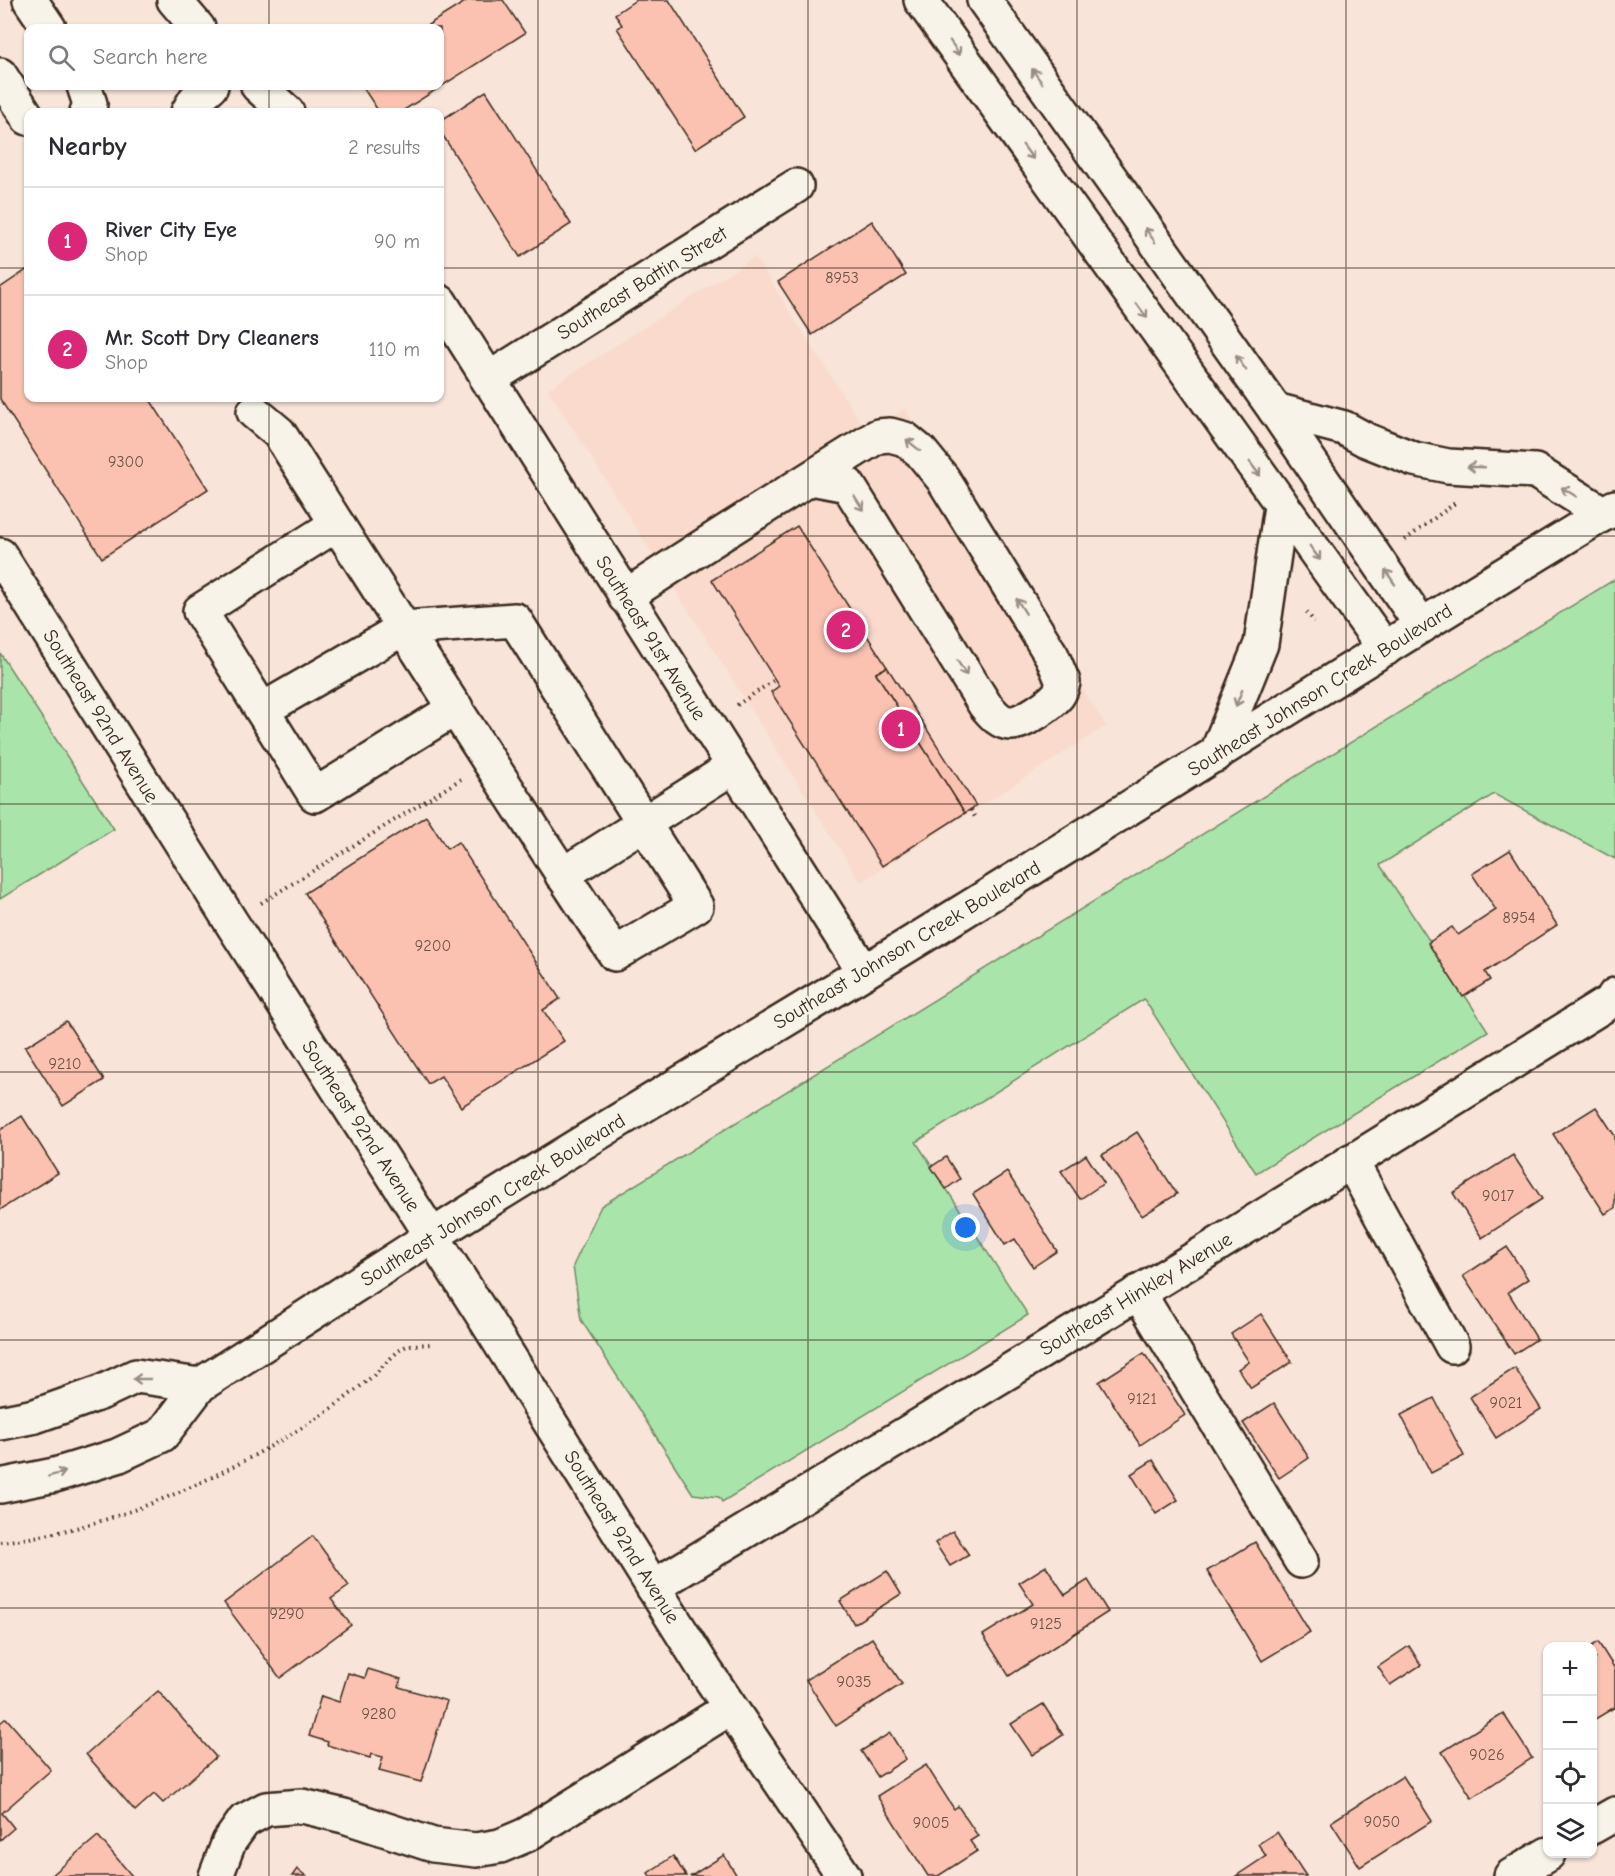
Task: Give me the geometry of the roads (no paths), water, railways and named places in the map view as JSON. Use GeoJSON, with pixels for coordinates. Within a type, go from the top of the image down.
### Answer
{"type":"FeatureCollection","features":[{"type":"Feature","properties":{"kind":"main road"},"geometry":{"type":"LineString","coordinates":[[30,0],[46,24]]}},
{"type":"Feature","properties":{"kind":"main road"},"geometry":{"type":"LineString","coordinates":[[174,0],[195,24]]}},
{"type":"Feature","properties":{"kind":"main road"},"geometry":{"type":"LineString","coordinates":[[921,0],[1385,649]]}},
{"type":"Feature","properties":{"kind":"main road"},"geometry":{"type":"LineString","coordinates":[[984,0],[1275,410],[1422,626]]}},
{"type":"Feature","properties":{"kind":"main road"},"geometry":{"type":"LineString","coordinates":[[0,75],[24,112]]}},
{"type":"Feature","properties":{"kind":"main road"},"geometry":{"type":"LineString","coordinates":[[85,90],[90,104],[88,108]]}},
{"type":"Feature","properties":{"kind":"main road"},"geometry":{"type":"LineString","coordinates":[[190,108],[195,100],[206,90]]}},
{"type":"Feature","properties":{"kind":"main road"},"geometry":{"type":"LineString","coordinates":[[262,90],[283,108]]}},
{"type":"Feature","properties":{"kind":"main road","name":"Southeast Battin Street"},"geometry":{"type":"LineString","coordinates":[[487,380],[796,186]]}},
{"type":"Feature","properties":{"kind":"main road","name":"Southeast 91st Avenue"},"geometry":{"type":"LineString","coordinates":[[444,310],[624,597],[864,972]]}},
{"type":"Feature","properties":{"kind":"main road"},"geometry":{"type":"LineString","coordinates":[[258,402],[279,433],[337,524],[404,628],[456,708],[562,874],[615,954],[696,906],[515,620],[404,628],[262,710]]}},
{"type":"Feature","properties":{"kind":"main road"},"geometry":{"type":"LineString","coordinates":[[1275,410],[1344,428],[1366,440],[1414,459],[1448,466],[1535,471],[1609,510]]}},
{"type":"Feature","properties":{"kind":"main road"},"geometry":{"type":"LineString","coordinates":[[624,597],[811,478],[878,436],[890,435],[905,439],[921,452],[943,479],[1052,656],[1063,682],[1058,696],[1023,721],[1011,724],[1000,720],[992,713],[848,485],[811,478]]}},
{"type":"Feature","properties":{"kind":"main road"},"geometry":{"type":"LineString","coordinates":[[1216,755],[1261,644],[1281,506]]}},
{"type":"Feature","properties":{"kind":"main road","name":"Southeast Johnson Creek Boulevard"},"geometry":{"type":"LineString","coordinates":[[0,1486],[55,1475],[117,1456],[162,1435],[200,1385],[432,1236],[1216,755],[1609,510]]}},
{"type":"Feature","properties":{"kind":"main road"},"geometry":{"type":"LineString","coordinates":[[337,524],[200,611],[315,795],[456,708]]}},
{"type":"Feature","properties":{"kind":"main road","name":"Southeast 92nd Avenue"},"geometry":{"type":"LineString","coordinates":[[0,555],[730,1708],[844,1876]]}},
{"type":"Feature","properties":{"kind":"main road"},"geometry":{"type":"LineString","coordinates":[[562,874],[733,767]]}},
{"type":"Feature","properties":{"kind":"main road","name":"Southeast Hinkley Avenue"},"geometry":{"type":"LineString","coordinates":[[653,1587],[1351,1161],[1611,1009]]}},
{"type":"Feature","properties":{"kind":"main road"},"geometry":{"type":"LineString","coordinates":[[1351,1161],[1452,1346]]}},
{"type":"Feature","properties":{"kind":"main road"},"geometry":{"type":"LineString","coordinates":[[1138,1292],[1301,1561]]}},
{"type":"Feature","properties":{"kind":"main road"},"geometry":{"type":"LineString","coordinates":[[0,1423],[35,1416],[100,1393],[136,1376],[200,1385]]}},
{"type":"Feature","properties":{"kind":"main road"},"geometry":{"type":"LineString","coordinates":[[216,1876],[229,1842],[244,1821],[266,1809],[302,1806],[344,1816],[433,1845],[476,1850],[500,1846],[526,1835],[730,1708]]}},
{"type":"Feature","properties":{"kind":"main road"},"geometry":{"type":"LineString","coordinates":[[1597,1825],[1615,1814]]}},
{"type":"Feature","properties":{"kind":"main road"},"geometry":{"type":"LineString","coordinates":[[1511,1876],[1547,1862]]}},
{"type":"Feature","properties":{"kind":"place","name":"Mr. Scott Dry Cleaners"},"geometry":{"type":"Point","coordinates":[846,630]}},
{"type":"Feature","properties":{"kind":"place","name":"River City Eye"},"geometry":{"type":"Point","coordinates":[901,729]}}]}
